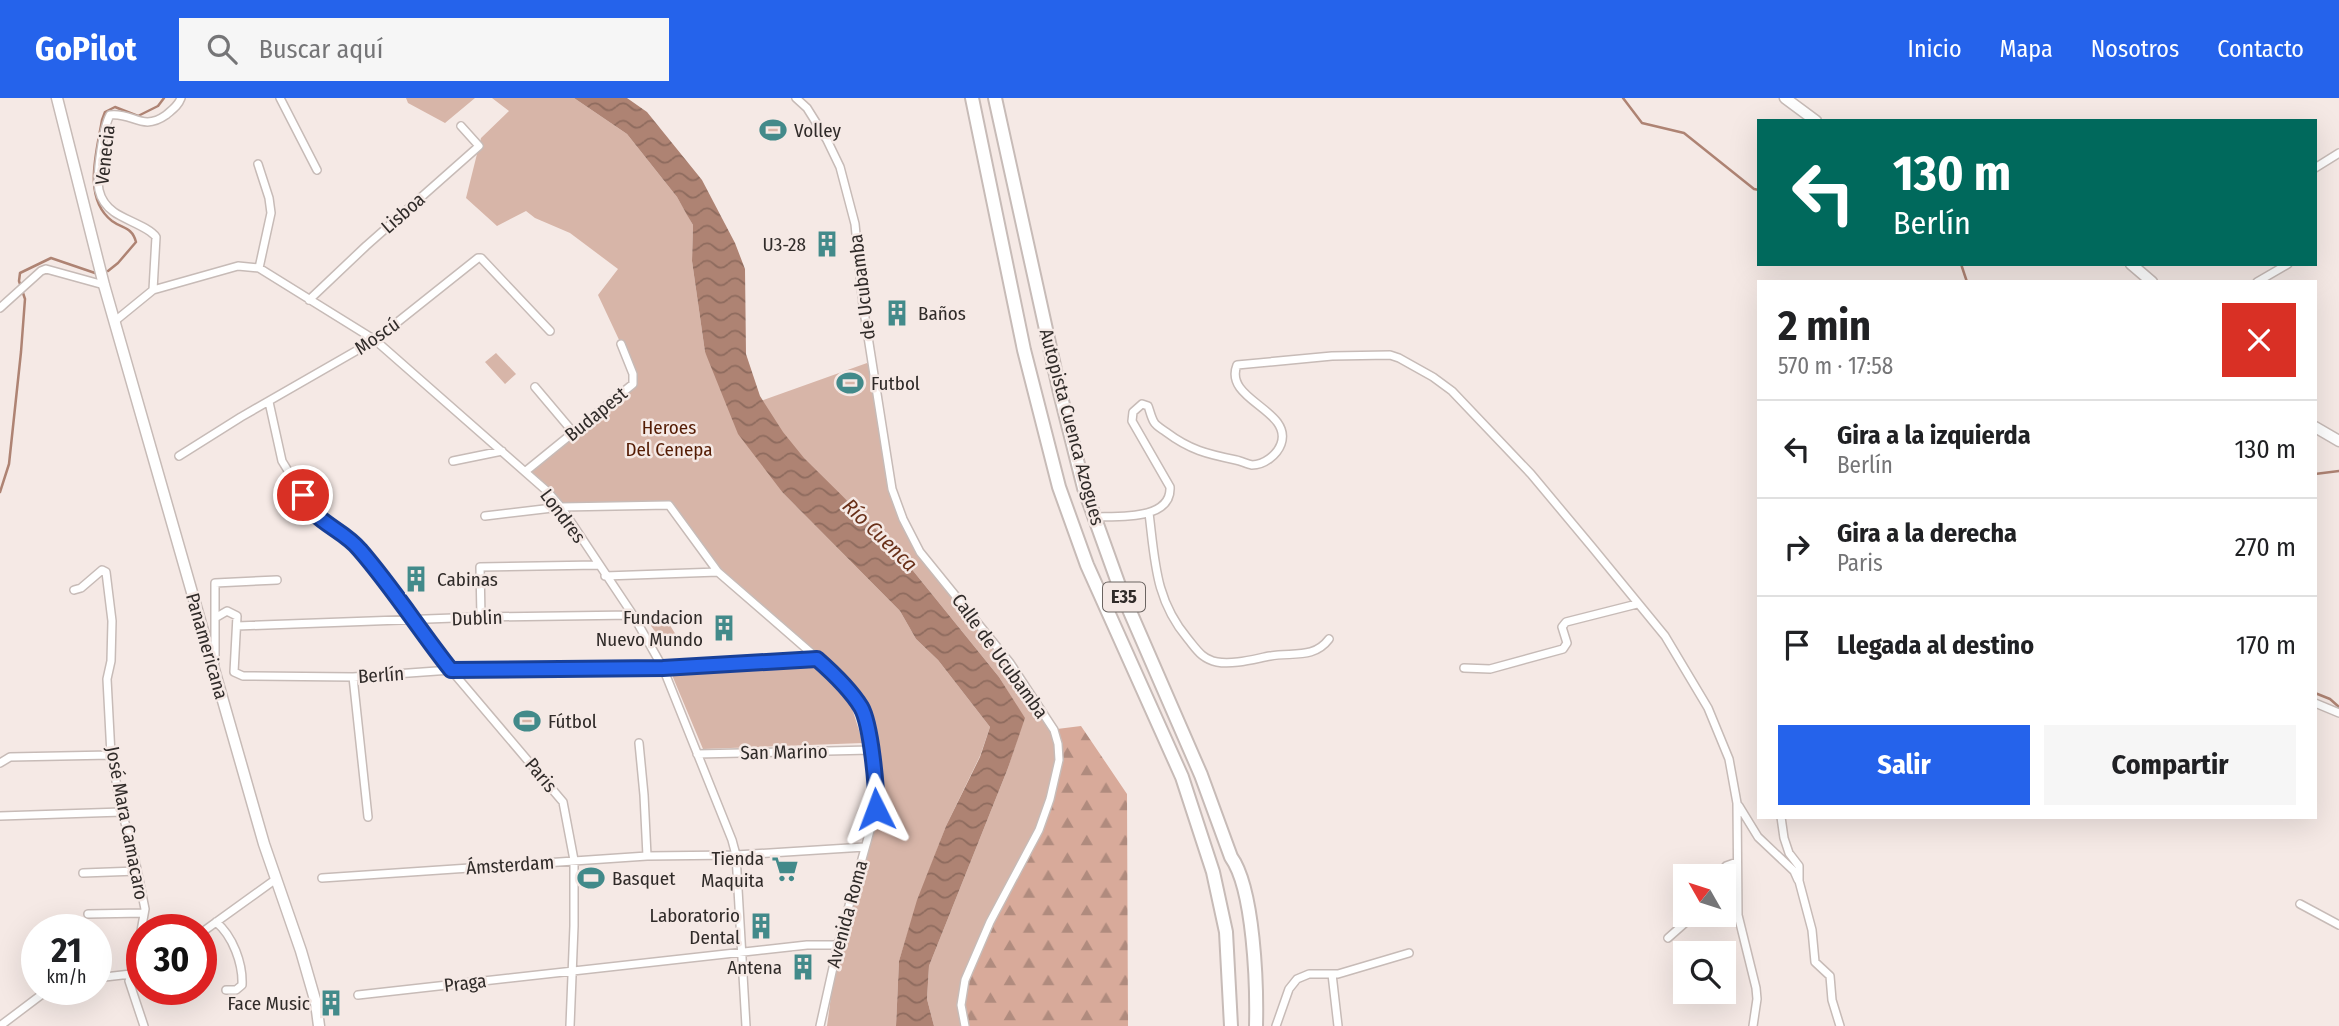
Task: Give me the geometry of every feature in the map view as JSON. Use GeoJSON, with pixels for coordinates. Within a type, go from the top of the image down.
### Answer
{"type":"FeatureCollection","features":[{"type":"Feature","properties":{"kind":"highway","name":"Autopista Cuenca Azogues"},"geometry":{"type":"LineString","coordinates":[[972,98],[1024,350],[1065,503],[1087,565],[1182,778],[1213,872],[1226,932],[1231,1026]]}},
{"type":"Feature","properties":{"kind":"highway","name":"Autopista Cuenca Azogues"},"geometry":{"type":"LineString","coordinates":[[995,98],[1060,393],[1094,517],[1126,602],[1201,775],[1228,848],[1239,867],[1252,941],[1256,1026]]}},
{"type":"Feature","properties":{"kind":"main road","name":"Panamericana"},"geometry":{"type":"LineString","coordinates":[[57,98],[98,265],[215,677],[276,879],[301,951],[319,1026]]}},
{"type":"Feature","properties":{"kind":"main road"},"geometry":{"type":"LineString","coordinates":[[1785,98],[1813,119]]}},
{"type":"Feature","properties":{"kind":"main road"},"geometry":{"type":"LineString","coordinates":[[2133,266],[2144,280]]}},
{"type":"Feature","properties":{"kind":"main road"},"geometry":{"type":"LineString","coordinates":[[2317,428],[2339,441]]}},
{"type":"Feature","properties":{"kind":"street","name":"Venecia"},"geometry":{"type":"LineString","coordinates":[[153,290],[156,237],[153,232],[134,225],[111,211],[98,188],[100,161],[110,115],[116,114],[142,123],[149,122],[160,119],[177,107],[181,98]]}},
{"type":"Feature","properties":{"kind":"street"},"geometry":{"type":"LineString","coordinates":[[280,98],[317,170]]}},
{"type":"Feature","properties":{"kind":"street","name":"de Ucubamba"},"geometry":{"type":"LineString","coordinates":[[796,98],[807,108],[840,167],[855,224],[864,315],[892,489]]}},
{"type":"Feature","properties":{"kind":"street","name":"Lisboa"},"geometry":{"type":"LineString","coordinates":[[309,300],[479,146],[461,126]]}},
{"type":"Feature","properties":{"kind":"street"},"geometry":{"type":"LineString","coordinates":[[2317,168],[2339,153]]}},
{"type":"Feature","properties":{"kind":"street"},"geometry":{"type":"LineString","coordinates":[[115,321],[153,290],[238,266],[259,268],[271,213],[258,164]]}},
{"type":"Feature","properties":{"kind":"street","name":"Moscú"},"geometry":{"type":"LineString","coordinates":[[179,456],[375,340],[478,258],[505,281],[550,331]]}},
{"type":"Feature","properties":{"kind":"street"},"geometry":{"type":"LineString","coordinates":[[2260,280],[2285,266]]}},
{"type":"Feature","properties":{"kind":"street","name":"Londres"},"geometry":{"type":"LineString","coordinates":[[259,268],[375,340],[526,471],[561,507],[633,615],[663,668],[736,855],[746,1026]]}},
{"type":"Feature","properties":{"kind":"street"},"geometry":{"type":"LineString","coordinates":[[0,309],[41,271],[51,269],[104,285]]}},
{"type":"Feature","properties":{"kind":"street","name":"Budapest"},"geometry":{"type":"LineString","coordinates":[[526,471],[634,384],[633,374],[621,344]]}},
{"type":"Feature","properties":{"kind":"street"},"geometry":{"type":"LineString","coordinates":[[1094,517],[1149,513],[1169,498],[1171,492],[1132,421],[1133,411],[1142,404],[1148,406],[1154,423],[1188,447],[1206,455],[1252,465],[1273,456],[1281,445],[1283,433],[1277,421],[1256,405],[1237,383],[1234,372],[1237,365],[1332,356],[1390,355],[1433,377],[1452,391],[1531,474],[1665,635],[1708,708],[1729,759],[1737,803],[1738,915],[1757,999],[1752,1026]]}},
{"type":"Feature","properties":{"kind":"street"},"geometry":{"type":"LineString","coordinates":[[535,387],[573,432]]}},
{"type":"Feature","properties":{"kind":"street","name":"Paris"},"geometry":{"type":"LineString","coordinates":[[269,402],[282,461],[313,511],[359,548],[451,670],[563,802],[574,860],[570,1026]]}},
{"type":"Feature","properties":{"kind":"street"},"geometry":{"type":"LineString","coordinates":[[453,461],[502,451]]}},
{"type":"Feature","properties":{"kind":"street","name":"Calle de Ucubamba"},"geometry":{"type":"LineString","coordinates":[[892,489],[903,519],[920,552],[1010,663],[1054,730],[1058,744],[1059,760],[1039,830],[990,922],[965,980],[961,1005],[965,1026]]}},
{"type":"Feature","properties":{"kind":"street","name":"Avenida Roma"},"geometry":{"type":"LineString","coordinates":[[561,507],[669,505],[718,572],[837,677],[862,709],[877,792],[876,809],[838,945],[820,1026]]}},
{"type":"Feature","properties":{"kind":"street"},"geometry":{"type":"LineString","coordinates":[[485,516],[561,507]]}},
{"type":"Feature","properties":{"kind":"street"},"geometry":{"type":"LineString","coordinates":[[1149,513],[1156,575],[1166,608],[1199,654],[1220,663],[1309,653],[1321,650],[1329,639]]}},
{"type":"Feature","properties":{"kind":"street"},"geometry":{"type":"LineString","coordinates":[[481,617],[480,568],[598,565]]}},
{"type":"Feature","properties":{"kind":"street","name":"José Mara Camacaro"},"geometry":{"type":"LineString","coordinates":[[74,590],[81,588],[102,570],[106,572],[112,621],[111,661],[107,679],[111,755],[122,812],[138,871],[144,913]]}},
{"type":"Feature","properties":{"kind":"street"},"geometry":{"type":"LineString","coordinates":[[605,576],[718,572]]}},
{"type":"Feature","properties":{"kind":"street"},"geometry":{"type":"LineString","coordinates":[[215,677],[215,583],[277,580]]}},
{"type":"Feature","properties":{"kind":"street"},"geometry":{"type":"LineString","coordinates":[[1464,668],[1490,669],[1563,649],[1567,643],[1562,627],[1566,622],[1637,604]]}},
{"type":"Feature","properties":{"kind":"street"},"geometry":{"type":"LineString","coordinates":[[215,618],[227,611],[237,616],[237,626]]}},
{"type":"Feature","properties":{"kind":"street","name":"Dublin"},"geometry":{"type":"LineString","coordinates":[[237,626],[481,617],[633,615]]}},
{"type":"Feature","properties":{"kind":"street","name":"Berlín"},"geometry":{"type":"LineString","coordinates":[[237,626],[234,672],[237,675],[353,677],[451,670],[663,668],[817,659]]}},
{"type":"Feature","properties":{"kind":"street"},"geometry":{"type":"LineString","coordinates":[[353,677],[368,817]]}},
{"type":"Feature","properties":{"kind":"street"},"geometry":{"type":"LineString","coordinates":[[2317,705],[2339,713]]}},
{"type":"Feature","properties":{"kind":"street"},"geometry":{"type":"LineString","coordinates":[[639,743],[647,856]]}},
{"type":"Feature","properties":{"kind":"street","name":"San Marino"},"geometry":{"type":"LineString","coordinates":[[696,754],[871,750]]}},
{"type":"Feature","properties":{"kind":"street"},"geometry":{"type":"LineString","coordinates":[[0,763],[9,757],[111,755]]}},
{"type":"Feature","properties":{"kind":"street"},"geometry":{"type":"LineString","coordinates":[[1737,803],[1758,837],[1794,872],[1799,881],[1812,930],[1815,962],[1830,976],[1832,1000],[1840,1026]]}},
{"type":"Feature","properties":{"kind":"street"},"geometry":{"type":"LineString","coordinates":[[0,816],[122,812]]}},
{"type":"Feature","properties":{"kind":"street"},"geometry":{"type":"LineString","coordinates":[[1781,819],[1781,829],[1787,845],[1799,866],[1799,881]]}},
{"type":"Feature","properties":{"kind":"street","name":"Ámsterdam"},"geometry":{"type":"LineString","coordinates":[[322,878],[574,860],[736,855],[865,847]]}},
{"type":"Feature","properties":{"kind":"street"},"geometry":{"type":"LineString","coordinates":[[1732,864],[1737,862]]}},
{"type":"Feature","properties":{"kind":"street"},"geometry":{"type":"LineString","coordinates":[[83,873],[138,871]]}},
{"type":"Feature","properties":{"kind":"street"},"geometry":{"type":"LineString","coordinates":[[217,921],[276,879]]}},
{"type":"Feature","properties":{"kind":"street"},"geometry":{"type":"LineString","coordinates":[[2300,905],[2339,925]]}},
{"type":"Feature","properties":{"kind":"street"},"geometry":{"type":"LineString","coordinates":[[88,914],[144,913]]}},
{"type":"Feature","properties":{"kind":"street"},"geometry":{"type":"LineString","coordinates":[[217,923],[225,929],[233,945],[242,974],[242,985],[236,990],[226,990]]}},
{"type":"Feature","properties":{"kind":"street"},"geometry":{"type":"LineString","coordinates":[[1668,938],[1679,928]]}},
{"type":"Feature","properties":{"kind":"street","name":"Praga"},"geometry":{"type":"LineString","coordinates":[[358,995],[807,945],[838,945]]}},
{"type":"Feature","properties":{"kind":"street"},"geometry":{"type":"LineString","coordinates":[[1276,1026],[1289,989],[1297,979],[1309,974],[1332,974],[1409,953]]}},
{"type":"Feature","properties":{"kind":"street"},"geometry":{"type":"LineString","coordinates":[[1332,974],[1338,1026]]}},
{"type":"Feature","properties":{"kind":"street"},"geometry":{"type":"LineString","coordinates":[[0,1026],[28,1005]]}},
{"type":"Feature","properties":{"kind":"street","name":"José Mara Camacaro"},"geometry":{"type":"LineString","coordinates":[[137,1005],[144,1026]]}},
{"type":"Feature","properties":{"kind":"green space"},"geometry":{"type":"Polygon","coordinates":[[[406,98],[475,98],[445,123],[408,103],[406,98]]]}},
{"type":"Feature","properties":{"kind":"green space","name":"Heroes Del Cenepa"},"geometry":{"type":"Polygon","coordinates":[[[492,98],[574,98],[627,134],[677,197],[693,225],[692,261],[705,352],[783,493],[900,611],[916,639],[938,660],[990,727],[980,756],[946,826],[918,900],[899,961],[896,1026],[827,1026],[838,945],[883,791],[862,709],[817,658],[721,569],[672,503],[564,504],[530,470],[633,384],[621,344],[598,295],[618,269],[570,233],[535,218],[526,211],[497,226],[466,198],[481,138],[509,111],[492,98]]]}},
{"type":"Feature","properties":{"kind":"green space","name":"Volley"},"geometry":{"type":"Polygon","coordinates":[[[781,120],[786,131],[765,141],[760,130],[781,120]]]}},
{"type":"Feature","properties":{"kind":"green space"},"geometry":{"type":"Polygon","coordinates":[[[496,353],[516,374],[505,384],[485,362],[496,353]]]}},
{"type":"Feature","properties":{"kind":"green space"},"geometry":{"type":"Polygon","coordinates":[[[867,363],[872,368],[892,489],[920,552],[1010,663],[1054,730],[1059,760],[1039,830],[965,980],[961,1005],[965,1026],[934,1026],[927,999],[929,966],[1008,768],[1024,718],[999,677],[893,546],[844,498],[835,494],[752,404],[867,363]]]}},
{"type":"Feature","properties":{"kind":"green space"},"geometry":{"type":"Polygon","coordinates":[[[661,611],[676,635],[663,643],[647,620],[661,611]]]}},
{"type":"Feature","properties":{"kind":"green space"},"geometry":{"type":"Polygon","coordinates":[[[816,663],[850,702],[863,743],[703,749],[672,675],[816,663]]]}},
{"type":"Feature","properties":{"kind":"green space","name":"Fútbol"},"geometry":{"type":"Polygon","coordinates":[[[516,715],[538,715],[538,726],[515,726],[516,715]]]}},
{"type":"Feature","properties":{"kind":"green space"},"geometry":{"type":"Polygon","coordinates":[[[1081,726],[1127,794],[1128,1026],[968,1026],[964,1006],[968,981],[993,923],[1043,831],[1053,799],[1063,761],[1062,741],[1057,729],[1081,726]]]}},
{"type":"Feature","properties":{"kind":"water","name":"Río Cuenca"},"geometry":{"type":"Polygon","coordinates":[[[574,98],[627,98],[647,112],[702,180],[735,243],[745,269],[746,354],[760,396],[804,458],[893,546],[999,677],[1025,718],[1008,768],[929,966],[927,999],[934,1026],[896,1026],[899,961],[917,900],[946,826],[980,757],[990,727],[938,660],[916,639],[900,611],[783,493],[738,434],[705,352],[692,261],[693,225],[677,197],[627,134],[574,98]]]}},
{"type":"Feature","properties":{"kind":"waterway"},"geometry":{"type":"LineString","coordinates":[[108,271],[136,242],[130,231],[112,221],[97,200],[94,174],[102,120],[105,112],[115,107],[138,116],[158,106],[164,98]]}},
{"type":"Feature","properties":{"kind":"waterway"},"geometry":{"type":"LineString","coordinates":[[1623,98],[1642,123],[1684,133],[1757,190]]}},
{"type":"Feature","properties":{"kind":"waterway"},"geometry":{"type":"LineString","coordinates":[[0,492],[9,464],[21,352],[25,299],[19,281],[20,273],[51,258],[95,273]]}},
{"type":"Feature","properties":{"kind":"waterway"},"geometry":{"type":"LineString","coordinates":[[1962,266],[1966,280]]}},
{"type":"Feature","properties":{"kind":"waterway"},"geometry":{"type":"LineString","coordinates":[[2317,474],[2339,471]]}},
{"type":"Feature","properties":{"kind":"waterway"},"geometry":{"type":"LineString","coordinates":[[2317,694],[2330,699],[2339,707]]}},
{"type":"Feature","properties":{"kind":"place","name":"Volley"},"geometry":{"type":"Point","coordinates":[773,130]}},
{"type":"Feature","properties":{"kind":"place","name":"U3-28"},"geometry":{"type":"Point","coordinates":[827,244]}},
{"type":"Feature","properties":{"kind":"place","name":"Baños"},"geometry":{"type":"Point","coordinates":[897,313]}},
{"type":"Feature","properties":{"kind":"place","name":"Futbol"},"geometry":{"type":"Point","coordinates":[850,383]}},
{"type":"Feature","properties":{"kind":"place","name":"Cabinas"},"geometry":{"type":"Point","coordinates":[416,579]}},
{"type":"Feature","properties":{"kind":"place","name":"Fundacion Nuevo Mundo"},"geometry":{"type":"Point","coordinates":[724,628]}},
{"type":"Feature","properties":{"kind":"place","name":"Fútbol"},"geometry":{"type":"Point","coordinates":[527,721]}},
{"type":"Feature","properties":{"kind":"place","name":"Tienda Maquita"},"geometry":{"type":"Point","coordinates":[785,869]}},
{"type":"Feature","properties":{"kind":"place","name":"Basquet"},"geometry":{"type":"Point","coordinates":[591,878]}},
{"type":"Feature","properties":{"kind":"place","name":"Laboratorio Dental"},"geometry":{"type":"Point","coordinates":[761,926]}},
{"type":"Feature","properties":{"kind":"place","name":"Antena"},"geometry":{"type":"Point","coordinates":[803,967]}},
{"type":"Feature","properties":{"kind":"place","name":"Face Music"},"geometry":{"type":"Point","coordinates":[331,1003]}},
{"type":"Feature","properties":{"kind":"route"},"geometry":{"type":"LineString","coordinates":[[303,495],[314,513],[338,529],[359,548],[451,670],[663,668],[817,659],[837,677],[862,709],[877,792],[876,809]]}}]}
